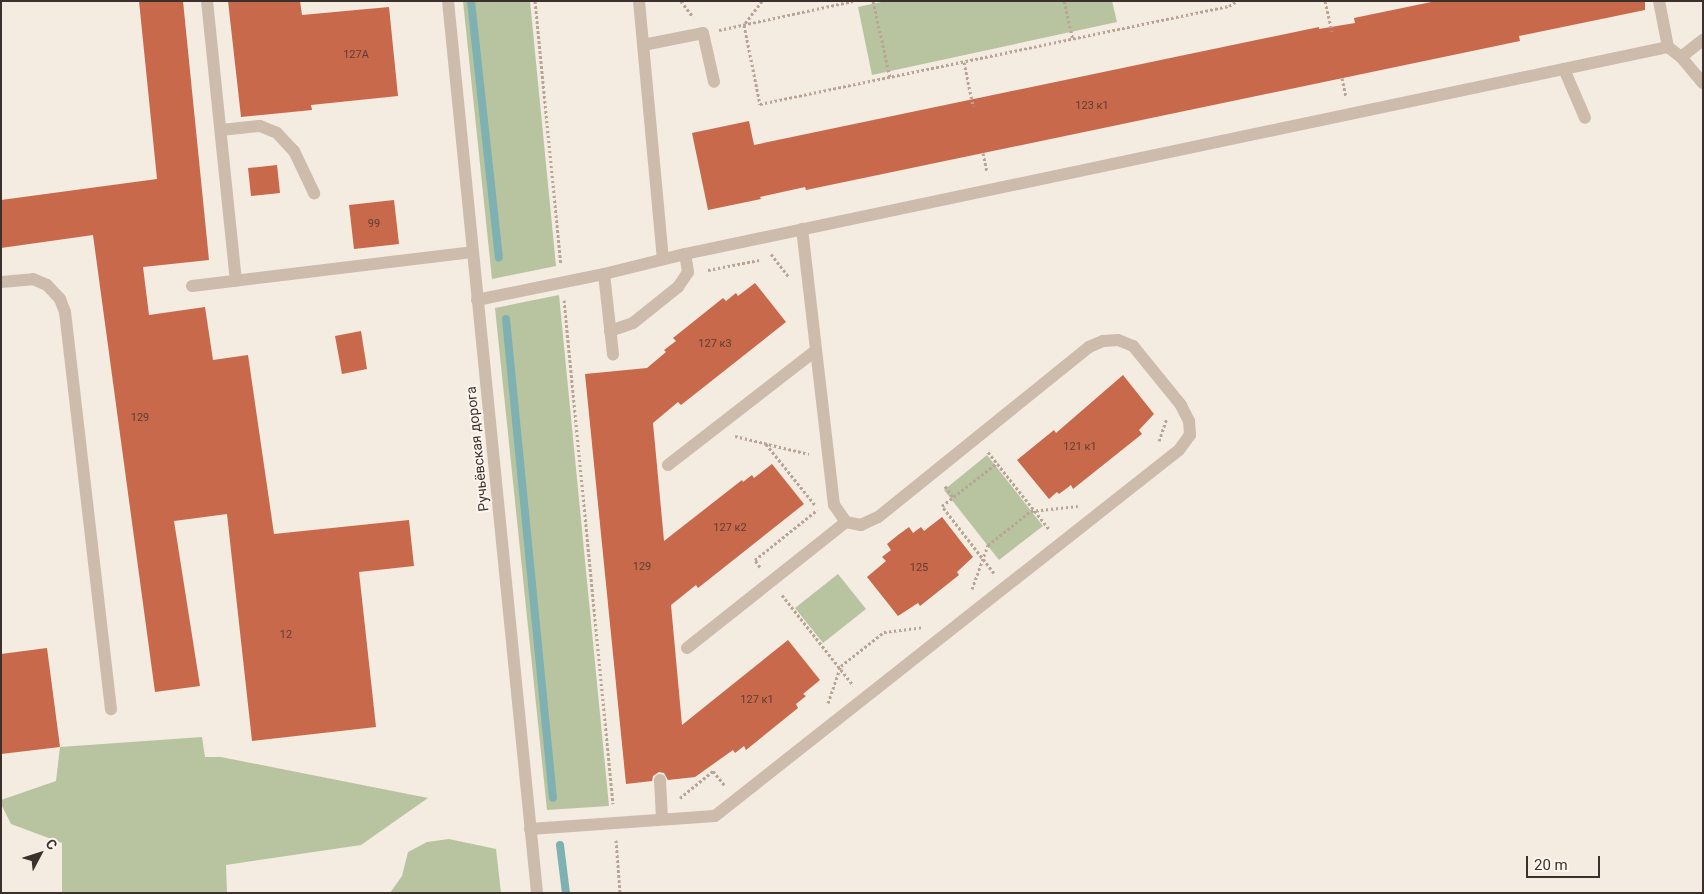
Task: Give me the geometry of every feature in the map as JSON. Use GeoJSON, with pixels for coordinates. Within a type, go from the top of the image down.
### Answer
{"type":"FeatureCollection","features":[{"type":"Feature","properties":{"kind":"street"},"geometry":{"type":"LineString","coordinates":[[207,1],[236,280]]}},
{"type":"Feature","properties":{"kind":"street","name":"Ручьёвская дорога"},"geometry":{"type":"LineString","coordinates":[[448,1],[537,893]]}},
{"type":"Feature","properties":{"kind":"street"},"geometry":{"type":"LineString","coordinates":[[639,1],[663,259]]}},
{"type":"Feature","properties":{"kind":"street"},"geometry":{"type":"LineString","coordinates":[[1659,1],[1668,47],[1681,57],[1703,83]]}},
{"type":"Feature","properties":{"kind":"street"},"geometry":{"type":"LineString","coordinates":[[643,45],[703,33],[714,82]]}},
{"type":"Feature","properties":{"kind":"street"},"geometry":{"type":"LineString","coordinates":[[1681,57],[1703,40]]}},
{"type":"Feature","properties":{"kind":"street"},"geometry":{"type":"LineString","coordinates":[[477,300],[604,274],[758,238],[1668,47]]}},
{"type":"Feature","properties":{"kind":"street"},"geometry":{"type":"LineString","coordinates":[[1564,69],[1585,118]]}},
{"type":"Feature","properties":{"kind":"street"},"geometry":{"type":"LineString","coordinates":[[221,130],[260,126],[277,133],[294,151],[314,193]]}},
{"type":"Feature","properties":{"kind":"street"},"geometry":{"type":"LineString","coordinates":[[530,829],[615,823],[662,816],[715,816],[1147,476],[1179,450],[1190,435],[1189,421],[1174,396],[1133,346],[1118,340],[1103,341],[1089,347],[878,517],[861,525],[846,522],[834,505],[802,229]]}},
{"type":"Feature","properties":{"kind":"street"},"geometry":{"type":"LineString","coordinates":[[192,286],[472,252]]}},
{"type":"Feature","properties":{"kind":"street"},"geometry":{"type":"LineString","coordinates":[[610,331],[633,323],[678,288],[688,272],[685,254]]}},
{"type":"Feature","properties":{"kind":"street"},"geometry":{"type":"LineString","coordinates":[[604,274],[613,354]]}},
{"type":"Feature","properties":{"kind":"street"},"geometry":{"type":"LineString","coordinates":[[1,282],[33,279],[47,285],[60,299],[65,312],[111,709]]}},
{"type":"Feature","properties":{"kind":"street"},"geometry":{"type":"LineString","coordinates":[[668,466],[816,350]]}},
{"type":"Feature","properties":{"kind":"street"},"geometry":{"type":"LineString","coordinates":[[687,648],[846,522]]}},
{"type":"Feature","properties":{"kind":"street"},"geometry":{"type":"LineString","coordinates":[[660,780],[662,816]]}},
{"type":"Feature","properties":{"kind":"path"},"geometry":{"type":"LineString","coordinates":[[535,1],[615,823],[620,893]]}},
{"type":"Feature","properties":{"kind":"path"},"geometry":{"type":"LineString","coordinates":[[762,1],[744,25],[760,104],[1229,6],[1237,1]]}},
{"type":"Feature","properties":{"kind":"path"},"geometry":{"type":"LineString","coordinates":[[703,33],[853,1]]}},
{"type":"Feature","properties":{"kind":"path"},"geometry":{"type":"LineString","coordinates":[[873,1],[890,77]]}},
{"type":"Feature","properties":{"kind":"path"},"geometry":{"type":"LineString","coordinates":[[1064,1],[1073,39]]}},
{"type":"Feature","properties":{"kind":"path"},"geometry":{"type":"LineString","coordinates":[[1326,1],[1332,31]]}},
{"type":"Feature","properties":{"kind":"path"},"geometry":{"type":"LineString","coordinates":[[964,62],[973,106]]}},
{"type":"Feature","properties":{"kind":"path"},"geometry":{"type":"LineString","coordinates":[[758,238],[811,305]]}},
{"type":"Feature","properties":{"kind":"path"},"geometry":{"type":"LineString","coordinates":[[1147,476],[1174,396]]}},
{"type":"Feature","properties":{"kind":"path"},"geometry":{"type":"LineString","coordinates":[[712,431],[829,459]]}},
{"type":"Feature","properties":{"kind":"path"},"geometry":{"type":"LineString","coordinates":[[976,438],[1061,544]]}},
{"type":"Feature","properties":{"kind":"path"},"geometry":{"type":"LineString","coordinates":[[766,443],[818,510],[755,560],[864,699]]}},
{"type":"Feature","properties":{"kind":"path"},"geometry":{"type":"LineString","coordinates":[[997,463],[942,506],[1006,587]]}},
{"type":"Feature","properties":{"kind":"path"},"geometry":{"type":"LineString","coordinates":[[946,488],[954,497]]}},
{"type":"Feature","properties":{"kind":"path"},"geometry":{"type":"LineString","coordinates":[[960,623],[988,545],[1034,510],[1113,502]]}},
{"type":"Feature","properties":{"kind":"path"},"geometry":{"type":"LineString","coordinates":[[841,666],[884,632]]}},
{"type":"Feature","properties":{"kind":"path"},"geometry":{"type":"LineString","coordinates":[[662,816],[714,771],[737,800]]}},
{"type":"Feature","properties":{"kind":"green space"},"geometry":{"type":"Polygon","coordinates":[[[463,1],[530,1],[556,266],[492,279],[463,1]]]}},
{"type":"Feature","properties":{"kind":"green space"},"geometry":{"type":"Polygon","coordinates":[[[886,1],[1112,1],[1117,22],[872,75],[858,7],[886,1]]]}},
{"type":"Feature","properties":{"kind":"green space"},"geometry":{"type":"Polygon","coordinates":[[[559,295],[609,806],[547,810],[495,308],[559,295]]]}},
{"type":"Feature","properties":{"kind":"green space"},"geometry":{"type":"Polygon","coordinates":[[[987,455],[1043,526],[999,560],[944,490],[987,455]]]}},
{"type":"Feature","properties":{"kind":"green space"},"geometry":{"type":"Polygon","coordinates":[[[838,574],[866,609],[823,643],[795,608],[838,574]]]}},
{"type":"Feature","properties":{"kind":"green space"},"geometry":{"type":"Polygon","coordinates":[[[202,737],[205,757],[221,757],[428,798],[361,845],[226,865],[227,893],[62,893],[62,843],[11,824],[1,804],[1,800],[56,781],[60,747],[202,737]]]}},
{"type":"Feature","properties":{"kind":"green space"},"geometry":{"type":"Polygon","coordinates":[[[449,839],[496,849],[501,893],[390,893],[402,876],[408,852],[427,842],[449,839]]]}},
{"type":"Feature","properties":{"kind":"building"},"geometry":{"type":"Polygon","coordinates":[[[139,1],[183,1],[209,260],[143,267],[149,315],[205,307],[213,360],[248,355],[274,534],[409,520],[414,566],[359,572],[376,727],[252,741],[227,514],[174,521],[200,686],[155,692],[93,235],[1,248],[1,200],[157,179],[139,1]]]}},
{"type":"Feature","properties":{"kind":"building"},"geometry":{"type":"Polygon","coordinates":[[[228,1],[300,1],[302,15],[389,7],[398,96],[311,105],[312,110],[241,117],[228,1]]]}},
{"type":"Feature","properties":{"kind":"building"},"geometry":{"type":"Polygon","coordinates":[[[1436,1],[1645,1],[1645,10],[1519,36],[1520,41],[806,190],[805,187],[760,197],[761,199],[708,210],[692,133],[749,121],[754,145],[1319,27],[1319,29],[1355,23],[1354,18],[1436,1]]]}},
{"type":"Feature","properties":{"kind":"building"},"geometry":{"type":"Polygon","coordinates":[[[277,165],[280,193],[251,196],[248,168],[277,165]]]}},
{"type":"Feature","properties":{"kind":"building"},"geometry":{"type":"Polygon","coordinates":[[[394,200],[399,244],[354,249],[349,205],[394,200]]]}},
{"type":"Feature","properties":{"kind":"building"},"geometry":{"type":"Polygon","coordinates":[[[755,283],[786,322],[681,405],[678,402],[653,423],[664,541],[742,480],[743,482],[752,475],[754,478],[772,464],[804,504],[698,588],[696,585],[671,605],[682,725],[788,640],[820,680],[803,694],[806,696],[796,704],[798,708],[746,750],[744,746],[735,753],[733,750],[695,777],[668,780],[664,773],[659,772],[653,776],[652,781],[626,784],[585,374],[647,368],[666,352],[664,350],[676,341],[673,338],[723,298],[726,301],[736,293],[738,296],[755,283]]]}},
{"type":"Feature","properties":{"kind":"building"},"geometry":{"type":"Polygon","coordinates":[[[361,331],[367,369],[342,374],[335,336],[361,331]]]}},
{"type":"Feature","properties":{"kind":"building"},"geometry":{"type":"Polygon","coordinates":[[[1123,375],[1154,414],[1139,430],[1142,434],[1073,489],[1071,485],[1059,494],[1057,492],[1049,499],[1017,460],[1054,430],[1056,433],[1123,375]]]}},
{"type":"Feature","properties":{"kind":"building"},"geometry":{"type":"Polygon","coordinates":[[[942,517],[973,557],[957,572],[959,575],[920,606],[918,603],[898,616],[867,577],[886,561],[882,557],[891,550],[887,544],[898,535],[909,527],[913,533],[921,527],[924,531],[942,517]]]}},
{"type":"Feature","properties":{"kind":"building"},"geometry":{"type":"Polygon","coordinates":[[[47,648],[60,747],[1,754],[1,654],[47,648]]]}},
{"type":"Feature","properties":{"kind":"waterway"},"geometry":{"type":"LineString","coordinates":[[471,1],[499,257]]}},
{"type":"Feature","properties":{"kind":"waterway"},"geometry":{"type":"LineString","coordinates":[[506,319],[553,798]]}},
{"type":"Feature","properties":{"kind":"waterway"},"geometry":{"type":"LineString","coordinates":[[560,845],[566,893]]}}]}
